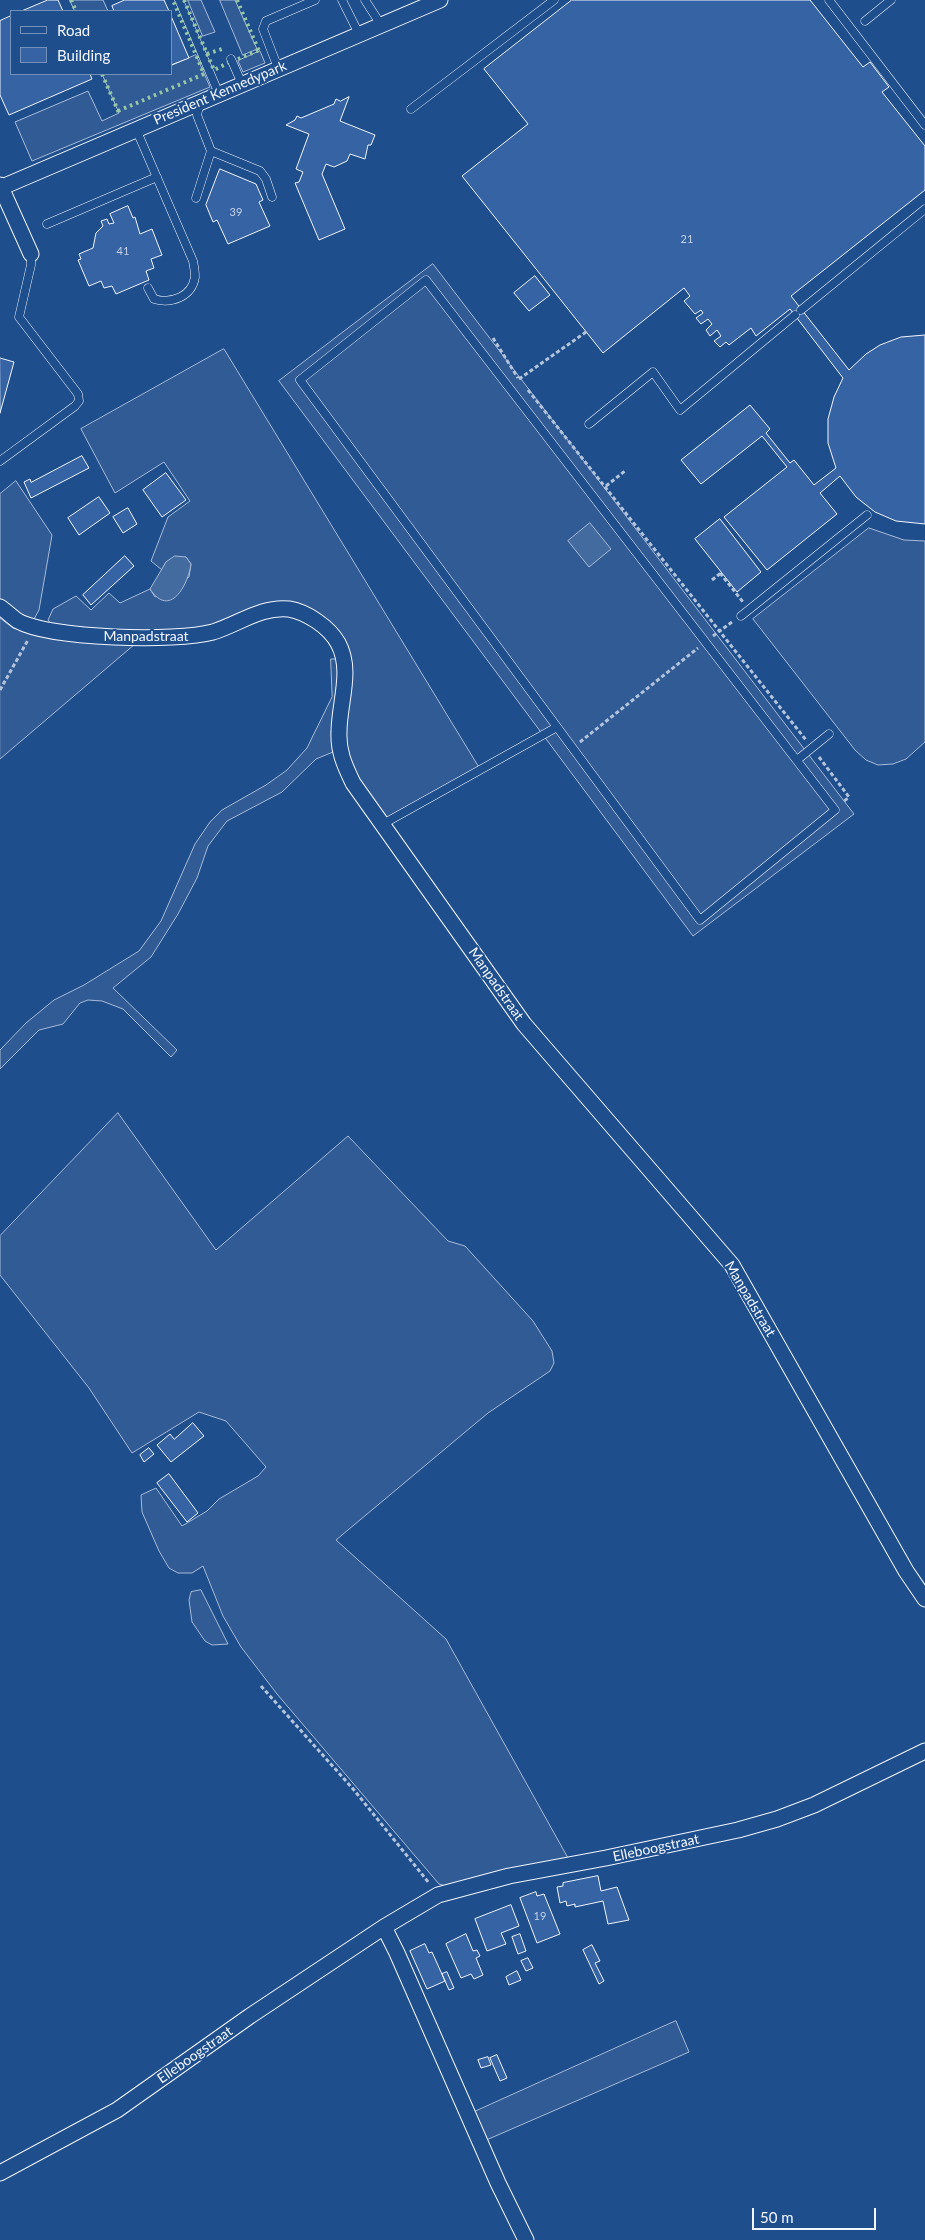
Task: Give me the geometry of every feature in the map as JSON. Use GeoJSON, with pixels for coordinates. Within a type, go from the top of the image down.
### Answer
{"type":"FeatureCollection","features":[{"type":"Feature","properties":{"kind":"street","name":"President Kennedypark"},"geometry":{"type":"LineString","coordinates":[[31,254],[0,187],[440,0]]}},
{"type":"Feature","properties":{"kind":"street","name":"Manpadstraat"},"geometry":{"type":"LineString","coordinates":[[0,607],[18,621],[35,627],[103,636],[177,638],[215,632],[260,612],[275,609],[290,609],[309,617],[322,626],[339,645],[344,660],[345,674],[338,734],[341,757],[353,783],[524,1024],[732,1264],[906,1571],[925,1599]]}},
{"type":"Feature","properties":{"kind":"street","name":"Elleboogstraat"},"geometry":{"type":"LineString","coordinates":[[0,2173],[117,2110],[250,2016],[384,1927],[438,1895],[509,1876],[738,1830],[777,1819],[814,1805],[925,1752]]}},
{"type":"Feature","properties":{"kind":"street"},"geometry":{"type":"LineString","coordinates":[[384,1927],[498,2183],[526,2240]]}},
{"type":"Feature","properties":{"kind":"lane"},"geometry":{"type":"LineString","coordinates":[[179,0],[219,94]]}},
{"type":"Feature","properties":{"kind":"lane"},"geometry":{"type":"LineString","coordinates":[[278,68],[263,28],[266,20],[315,0]]}},
{"type":"Feature","properties":{"kind":"lane"},"geometry":{"type":"LineString","coordinates":[[342,0],[359,34]]}},
{"type":"Feature","properties":{"kind":"lane"},"geometry":{"type":"LineString","coordinates":[[365,0],[381,25]]}},
{"type":"Feature","properties":{"kind":"lane"},"geometry":{"type":"LineString","coordinates":[[411,109],[554,0]]}},
{"type":"Feature","properties":{"kind":"lane"},"geometry":{"type":"LineString","coordinates":[[829,0],[925,125]]}},
{"type":"Feature","properties":{"kind":"lane"},"geometry":{"type":"LineString","coordinates":[[865,21],[891,0]]}},
{"type":"Feature","properties":{"kind":"lane"},"geometry":{"type":"LineString","coordinates":[[231,59],[242,84]]}},
{"type":"Feature","properties":{"kind":"lane"},"geometry":{"type":"LineString","coordinates":[[196,198],[211,151],[196,116],[200,103]]}},
{"type":"Feature","properties":{"kind":"lane"},"geometry":{"type":"LineString","coordinates":[[136,129],[193,261],[195,276],[191,288],[183,296],[172,301],[154,299],[148,288]]}},
{"type":"Feature","properties":{"kind":"lane"},"geometry":{"type":"LineString","coordinates":[[211,151],[260,171],[266,179],[272,197]]}},
{"type":"Feature","properties":{"kind":"lane"},"geometry":{"type":"LineString","coordinates":[[47,224],[157,177]]}},
{"type":"Feature","properties":{"kind":"lane"},"geometry":{"type":"LineString","coordinates":[[589,424],[653,372],[680,410],[925,209]]}},
{"type":"Feature","properties":{"kind":"lane"},"geometry":{"type":"LineString","coordinates":[[0,461],[75,406],[79,401],[78,394],[19,317],[31,265],[31,254]]}},
{"type":"Feature","properties":{"kind":"lane"},"geometry":{"type":"LineString","coordinates":[[426,280],[706,642],[835,810],[700,920],[300,380],[426,280]]}},
{"type":"Feature","properties":{"kind":"lane"},"geometry":{"type":"LineString","coordinates":[[741,616],[867,516]]}},
{"type":"Feature","properties":{"kind":"lane"},"geometry":{"type":"LineString","coordinates":[[383,824],[557,727]]}},
{"type":"Feature","properties":{"kind":"lane"},"geometry":{"type":"LineString","coordinates":[[796,760],[829,734]]}},
{"type":"Feature","properties":{"kind":"path"},"geometry":{"type":"LineString","coordinates":[[519,379],[586,332]]}},
{"type":"Feature","properties":{"kind":"path"},"geometry":{"type":"LineString","coordinates":[[493,338],[519,379],[606,486],[849,797],[834,808]]}},
{"type":"Feature","properties":{"kind":"path"},"geometry":{"type":"LineString","coordinates":[[606,486],[626,471]]}},
{"type":"Feature","properties":{"kind":"path"},"geometry":{"type":"LineString","coordinates":[[712,580],[720,573],[749,610]]}},
{"type":"Feature","properties":{"kind":"path"},"geometry":{"type":"LineString","coordinates":[[573,748],[741,616]]}},
{"type":"Feature","properties":{"kind":"path"},"geometry":{"type":"LineString","coordinates":[[0,690],[35,627]]}},
{"type":"Feature","properties":{"kind":"path"},"geometry":{"type":"LineString","coordinates":[[261,1686],[354,1790],[438,1895]]}},
{"type":"Feature","properties":{"kind":"shaded area"},"geometry":{"type":"Polygon","coordinates":[[[70,0],[103,0],[108,10],[75,10],[70,0]]]}},
{"type":"Feature","properties":{"kind":"shaded area"},"geometry":{"type":"Polygon","coordinates":[[[188,0],[201,0],[215,32],[203,36],[188,0]]]}},
{"type":"Feature","properties":{"kind":"shaded area"},"geometry":{"type":"Polygon","coordinates":[[[220,0],[235,0],[257,49],[243,55],[220,0]]]}},
{"type":"Feature","properties":{"kind":"shaded area"},"geometry":{"type":"Polygon","coordinates":[[[260,51],[265,63],[243,72],[238,61],[260,51]]]}},
{"type":"Feature","properties":{"kind":"shaded area"},"geometry":{"type":"Polygon","coordinates":[[[196,55],[210,87],[32,161],[15,122],[88,91],[102,121],[119,113],[102,75],[172,75],[172,66],[196,55]]]}},
{"type":"Feature","properties":{"kind":"shaded area"},"geometry":{"type":"Polygon","coordinates":[[[433,264],[854,814],[693,936],[279,381],[433,264]]]}},
{"type":"Feature","properties":{"kind":"shaded area"},"geometry":{"type":"Polygon","coordinates":[[[224,349],[480,769],[388,822],[359,783],[345,753],[348,655],[295,606],[172,633],[129,632],[51,624],[48,620],[53,609],[76,596],[91,610],[109,593],[120,603],[150,589],[155,597],[189,577],[191,564],[186,557],[166,562],[162,570],[151,561],[168,517],[190,501],[164,462],[115,493],[81,429],[224,349]]]}},
{"type":"Feature","properties":{"kind":"shaded area"},"geometry":{"type":"Polygon","coordinates":[[[16,481],[52,535],[39,610],[33,621],[23,617],[0,601],[0,494],[16,481]]]}},
{"type":"Feature","properties":{"kind":"shaded area"},"geometry":{"type":"Polygon","coordinates":[[[590,523],[611,549],[589,567],[568,541],[590,523]]]}},
{"type":"Feature","properties":{"kind":"shaded area"},"geometry":{"type":"Polygon","coordinates":[[[869,528],[904,540],[925,541],[925,742],[906,759],[893,764],[878,765],[866,760],[855,750],[753,619],[869,528]]]}},
{"type":"Feature","properties":{"kind":"shaded area"},"geometry":{"type":"Polygon","coordinates":[[[175,556],[186,557],[191,564],[186,581],[177,596],[171,600],[164,601],[157,597],[150,589],[166,562],[175,556]]]}},
{"type":"Feature","properties":{"kind":"shaded area"},"geometry":{"type":"Polygon","coordinates":[[[0,618],[13,628],[47,636],[135,644],[0,759],[0,618]]]}},
{"type":"Feature","properties":{"kind":"shaded area"},"geometry":{"type":"Polygon","coordinates":[[[331,659],[337,659],[339,666],[333,752],[316,759],[282,792],[227,821],[208,846],[197,878],[178,914],[151,957],[113,988],[177,1050],[171,1057],[123,1009],[102,1001],[88,1000],[80,1003],[63,1024],[39,1030],[0,1069],[0,1050],[26,1023],[54,1000],[84,985],[139,951],[161,921],[195,844],[210,822],[222,810],[266,785],[287,770],[307,748],[332,697],[331,659]]]}},
{"type":"Feature","properties":{"kind":"shaded area"},"geometry":{"type":"Polygon","coordinates":[[[118,1113],[216,1250],[348,1136],[448,1241],[465,1246],[533,1321],[552,1351],[554,1363],[550,1371],[488,1413],[336,1540],[446,1639],[568,1858],[449,1887],[439,1884],[277,1694],[241,1647],[223,1616],[203,1566],[192,1573],[178,1573],[169,1568],[159,1551],[142,1512],[141,1495],[156,1488],[182,1526],[207,1511],[219,1499],[258,1476],[266,1467],[226,1421],[199,1412],[132,1453],[89,1388],[0,1275],[0,1236],[118,1113]]]}},
{"type":"Feature","properties":{"kind":"shaded area"},"geometry":{"type":"Polygon","coordinates":[[[201,1590],[228,1644],[212,1645],[205,1641],[192,1622],[189,1600],[191,1592],[201,1590]]]}},
{"type":"Feature","properties":{"kind":"shaded area"},"geometry":{"type":"Polygon","coordinates":[[[676,2021],[689,2052],[484,2141],[472,2113],[676,2021]]]}},
{"type":"Feature","properties":{"kind":"building"},"geometry":{"type":"Polygon","coordinates":[[[48,0],[58,0],[63,10],[24,10],[48,0]]]}},
{"type":"Feature","properties":{"kind":"building"},"geometry":{"type":"Polygon","coordinates":[[[125,0],[164,0],[169,10],[114,10],[112,6],[125,0]]]}},
{"type":"Feature","properties":{"kind":"building"},"geometry":{"type":"Polygon","coordinates":[[[572,0],[810,0],[863,67],[870,62],[889,87],[882,92],[925,146],[925,190],[791,296],[849,370],[866,354],[880,345],[901,337],[925,335],[925,524],[896,521],[875,512],[856,497],[840,476],[820,493],[837,514],[767,570],[724,517],[787,467],[762,436],[701,484],[681,460],[750,405],[770,429],[766,433],[790,463],[794,460],[814,485],[836,468],[828,443],[828,419],[834,397],[843,378],[790,309],[756,336],[751,328],[729,345],[726,342],[720,347],[714,341],[721,336],[717,330],[710,336],[706,330],[712,324],[708,319],[701,324],[696,318],[703,313],[701,310],[695,314],[684,301],[690,296],[684,288],[603,353],[462,176],[528,124],[484,69],[572,0]]]}},
{"type":"Feature","properties":{"kind":"building"},"geometry":{"type":"Polygon","coordinates":[[[10,16],[10,75],[90,75],[92,79],[9,115],[0,95],[0,21],[10,16]]]}},
{"type":"Feature","properties":{"kind":"building"},"geometry":{"type":"Polygon","coordinates":[[[172,18],[189,58],[172,65],[172,18]]]}},
{"type":"Feature","properties":{"kind":"building"},"geometry":{"type":"Polygon","coordinates":[[[349,97],[340,121],[375,135],[371,145],[368,145],[365,159],[350,154],[347,161],[334,167],[326,164],[322,174],[345,229],[319,240],[295,183],[299,182],[303,172],[296,169],[309,134],[286,125],[295,120],[297,116],[301,118],[334,104],[336,99],[340,101],[349,97]]]}},
{"type":"Feature","properties":{"kind":"building"},"geometry":{"type":"Polygon","coordinates":[[[220,169],[256,184],[263,200],[259,202],[270,226],[228,244],[217,220],[213,222],[206,205],[220,169]]]}},
{"type":"Feature","properties":{"kind":"building"},"geometry":{"type":"Polygon","coordinates":[[[128,206],[133,218],[135,217],[140,234],[152,229],[162,255],[151,259],[154,268],[146,271],[149,280],[116,294],[112,286],[104,288],[101,281],[89,286],[78,260],[81,259],[79,254],[93,248],[96,233],[103,226],[101,221],[107,219],[109,224],[114,223],[110,214],[128,206]]]}},
{"type":"Feature","properties":{"kind":"building"},"geometry":{"type":"Polygon","coordinates":[[[535,276],[550,295],[529,311],[514,293],[535,276]]]}},
{"type":"Feature","properties":{"kind":"building"},"geometry":{"type":"Polygon","coordinates":[[[0,358],[14,362],[0,413],[0,358]]]}},
{"type":"Feature","properties":{"kind":"building"},"geometry":{"type":"Polygon","coordinates":[[[82,456],[89,468],[31,498],[24,482],[30,479],[31,482],[82,456]]]}},
{"type":"Feature","properties":{"kind":"building"},"geometry":{"type":"Polygon","coordinates":[[[166,473],[186,500],[162,517],[143,490],[166,473]]]}},
{"type":"Feature","properties":{"kind":"building"},"geometry":{"type":"Polygon","coordinates":[[[99,497],[110,513],[79,535],[68,518],[99,497]]]}},
{"type":"Feature","properties":{"kind":"building"},"geometry":{"type":"Polygon","coordinates":[[[128,508],[137,524],[123,533],[113,517],[128,508]]]}},
{"type":"Feature","properties":{"kind":"building"},"geometry":{"type":"Polygon","coordinates":[[[720,519],[761,572],[737,592],[695,539],[720,519]]]}},
{"type":"Feature","properties":{"kind":"building"},"geometry":{"type":"Polygon","coordinates":[[[125,556],[134,566],[91,605],[83,595],[125,556]]]}},
{"type":"Feature","properties":{"kind":"building"},"geometry":{"type":"Polygon","coordinates":[[[193,1423],[204,1436],[171,1462],[157,1445],[170,1434],[174,1439],[193,1423]]]}},
{"type":"Feature","properties":{"kind":"building"},"geometry":{"type":"Polygon","coordinates":[[[149,1448],[154,1454],[144,1462],[140,1455],[149,1448]]]}},
{"type":"Feature","properties":{"kind":"building"},"geometry":{"type":"Polygon","coordinates":[[[169,1474],[198,1513],[187,1522],[157,1483],[169,1474]]]}},
{"type":"Feature","properties":{"kind":"building"},"geometry":{"type":"Polygon","coordinates":[[[598,1876],[601,1891],[617,1887],[629,1920],[608,1924],[603,1901],[575,1907],[575,1904],[567,1906],[566,1901],[560,1903],[557,1887],[563,1886],[563,1883],[598,1876]]]}},
{"type":"Feature","properties":{"kind":"building"},"geometry":{"type":"Polygon","coordinates":[[[536,1892],[537,1896],[544,1894],[560,1934],[537,1943],[520,1898],[536,1892]]]}},
{"type":"Feature","properties":{"kind":"building"},"geometry":{"type":"Polygon","coordinates":[[[511,1905],[519,1926],[501,1933],[506,1944],[487,1951],[475,1919],[511,1905]]]}},
{"type":"Feature","properties":{"kind":"building"},"geometry":{"type":"Polygon","coordinates":[[[466,1934],[473,1951],[477,1950],[480,1956],[476,1958],[483,1975],[474,1979],[471,1974],[461,1978],[446,1944],[466,1934]]]}},
{"type":"Feature","properties":{"kind":"building"},"geometry":{"type":"Polygon","coordinates":[[[520,1934],[526,1951],[518,1954],[512,1937],[520,1934]]]}},
{"type":"Feature","properties":{"kind":"building"},"geometry":{"type":"Polygon","coordinates":[[[425,1944],[429,1953],[432,1952],[445,1981],[427,1989],[410,1951],[425,1944]]]}},
{"type":"Feature","properties":{"kind":"building"},"geometry":{"type":"Polygon","coordinates":[[[592,1945],[600,1961],[595,1963],[604,1981],[599,1984],[583,1950],[592,1945]]]}},
{"type":"Feature","properties":{"kind":"building"},"geometry":{"type":"Polygon","coordinates":[[[528,1958],[533,1968],[526,1971],[521,1961],[528,1958]]]}},
{"type":"Feature","properties":{"kind":"building"},"geometry":{"type":"Polygon","coordinates":[[[517,1971],[521,1980],[509,1985],[506,1977],[517,1971]]]}},
{"type":"Feature","properties":{"kind":"building"},"geometry":{"type":"Polygon","coordinates":[[[447,1972],[454,1988],[449,1990],[442,1974],[447,1972]]]}},
{"type":"Feature","properties":{"kind":"building"},"geometry":{"type":"Polygon","coordinates":[[[497,2055],[507,2078],[500,2081],[490,2058],[497,2055]]]}},
{"type":"Feature","properties":{"kind":"building"},"geometry":{"type":"Polygon","coordinates":[[[488,2057],[491,2065],[481,2068],[478,2060],[488,2057]]]}},
{"type":"Feature","properties":{"kind":"hedge"},"geometry":{"type":"LineString","coordinates":[[71,0],[76,10]]}},
{"type":"Feature","properties":{"kind":"hedge"},"geometry":{"type":"LineString","coordinates":[[118,111],[204,74],[173,0]]}},
{"type":"Feature","properties":{"kind":"hedge"},"geometry":{"type":"LineString","coordinates":[[184,0],[214,70],[228,63]]}},
{"type":"Feature","properties":{"kind":"hedge"},"geometry":{"type":"LineString","coordinates":[[237,0],[259,51]]}},
{"type":"Feature","properties":{"kind":"hedge"},"geometry":{"type":"LineString","coordinates":[[207,54],[222,49]]}},
{"type":"Feature","properties":{"kind":"hedge"},"geometry":{"type":"LineString","coordinates":[[238,59],[259,50]]}},
{"type":"Feature","properties":{"kind":"hedge"},"geometry":{"type":"LineString","coordinates":[[102,75],[119,113]]}}]}
